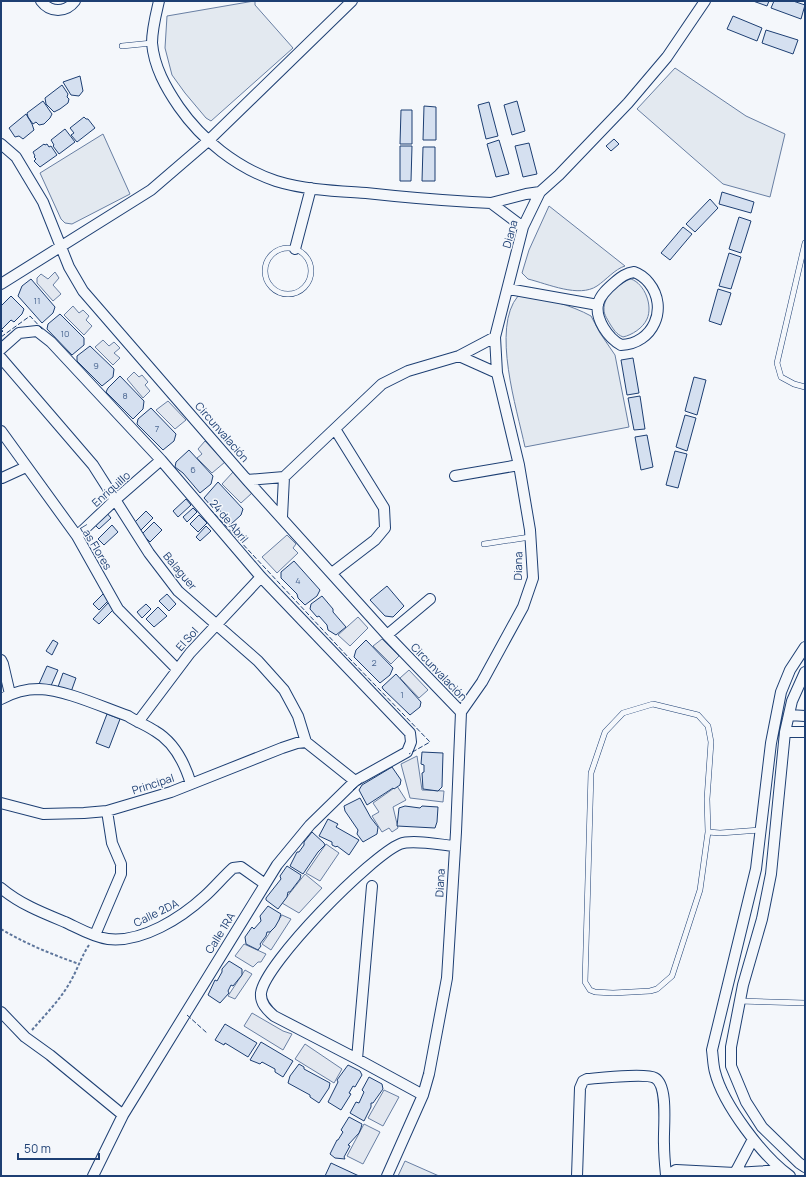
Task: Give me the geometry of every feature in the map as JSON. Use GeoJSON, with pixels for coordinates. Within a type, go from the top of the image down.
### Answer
{"type":"FeatureCollection","features":[{"type":"Feature","properties":{"kind":"street"},"geometry":{"type":"LineString","coordinates":[[41,1],[48,8],[61,10],[67,8],[74,1]]}},
{"type":"Feature","properties":{"kind":"street"},"geometry":{"type":"LineString","coordinates":[[159,1],[152,43],[158,69],[168,90],[186,116],[208,141],[235,160],[260,174],[277,181],[310,188],[491,203],[540,192]]}},
{"type":"Feature","properties":{"kind":"street"},"geometry":{"type":"LineString","coordinates":[[1,284],[151,190],[208,141],[352,1]]}},
{"type":"Feature","properties":{"kind":"street","name":"Diana"},"geometry":{"type":"LineString","coordinates":[[387,1176],[423,1095],[429,1074],[447,978],[461,712],[482,682],[523,607],[533,578],[530,537],[519,465],[497,373],[495,337],[523,227],[540,192],[559,175],[628,103],[667,57],[705,1]]}},
{"type":"Feature","properties":{"kind":"street","name":"Circunvalación"},"geometry":{"type":"LineString","coordinates":[[1,144],[16,157],[43,202],[69,267],[83,291],[248,480],[387,635],[461,712]]}},
{"type":"Feature","properties":{"kind":"street"},"geometry":{"type":"LineString","coordinates":[[295,249],[310,188]]}},
{"type":"Feature","properties":{"kind":"street"},"geometry":{"type":"LineString","coordinates":[[491,203],[523,227]]}},
{"type":"Feature","properties":{"kind":"street"},"geometry":{"type":"LineString","coordinates":[[630,273],[639,273],[655,292],[658,307],[658,318],[656,323],[646,334],[632,343],[621,345],[611,337],[602,325],[598,314],[598,305],[603,294],[621,277],[630,273]]}},
{"type":"Feature","properties":{"kind":"street"},"geometry":{"type":"LineString","coordinates":[[508,289],[598,305]]}},
{"type":"Feature","properties":{"kind":"street","name":"24 de Abril"},"geometry":{"type":"LineString","coordinates":[[1,349],[19,333],[37,330],[51,342],[162,460],[261,577],[410,733],[411,742]]}},
{"type":"Feature","properties":{"kind":"street"},"geometry":{"type":"LineString","coordinates":[[248,480],[284,477],[382,384],[408,371],[460,356],[495,337]]}},
{"type":"Feature","properties":{"kind":"street"},"geometry":{"type":"LineString","coordinates":[[460,356],[497,373]]}},
{"type":"Feature","properties":{"kind":"street","name":"Balaguer"},"geometry":{"type":"LineString","coordinates":[[1,358],[93,465],[148,553],[178,591],[258,661],[284,690],[298,716],[306,742]]}},
{"type":"Feature","properties":{"kind":"street"},"geometry":{"type":"LineString","coordinates":[[332,573],[375,540],[385,528],[384,508],[335,429]]}},
{"type":"Feature","properties":{"kind":"street","name":"Las Flores"},"geometry":{"type":"LineString","coordinates":[[1,431],[77,536],[118,609],[177,669]]}},
{"type":"Feature","properties":{"kind":"street","name":"Enriquillo"},"geometry":{"type":"LineString","coordinates":[[77,536],[115,500],[162,460]]}},
{"type":"Feature","properties":{"kind":"street"},"geometry":{"type":"LineString","coordinates":[[454,476],[519,465]]}},
{"type":"Feature","properties":{"kind":"street"},"geometry":{"type":"LineString","coordinates":[[2,478],[26,467]]}},
{"type":"Feature","properties":{"kind":"street"},"geometry":{"type":"LineString","coordinates":[[282,517],[284,477]]}},
{"type":"Feature","properties":{"kind":"street","name":"El Sol"},"geometry":{"type":"LineString","coordinates":[[138,722],[177,669],[261,577]]}},
{"type":"Feature","properties":{"kind":"street"},"geometry":{"type":"LineString","coordinates":[[387,635],[430,599]]}},
{"type":"Feature","properties":{"kind":"street"},"geometry":{"type":"LineString","coordinates":[[790,1176],[782,1170],[753,1139],[740,1122],[724,1094],[715,1072],[712,1050],[756,869],[771,743],[781,692],[790,670],[805,647]]}},
{"type":"Feature","properties":{"kind":"street"},"geometry":{"type":"LineString","coordinates":[[1,660],[4,664],[10,694]]}},
{"type":"Feature","properties":{"kind":"street"},"geometry":{"type":"LineString","coordinates":[[805,672],[792,701],[785,732],[771,874],[762,919],[739,1000],[731,1047],[731,1066],[738,1086],[746,1102],[762,1126],[799,1163],[805,1167]]}},
{"type":"Feature","properties":{"kind":"street"},"geometry":{"type":"LineString","coordinates":[[1,699],[10,694],[38,689],[59,692],[128,716],[156,731],[174,747],[191,784]]}},
{"type":"Feature","properties":{"kind":"street"},"geometry":{"type":"LineString","coordinates":[[789,715],[805,716]]}},
{"type":"Feature","properties":{"kind":"street"},"geometry":{"type":"LineString","coordinates":[[785,732],[805,732]]}},
{"type":"Feature","properties":{"kind":"street"},"geometry":{"type":"LineString","coordinates":[[306,742],[355,782]]}},
{"type":"Feature","properties":{"kind":"street","name":"Principal"},"geometry":{"type":"LineString","coordinates":[[1,803],[43,814],[107,811],[171,792],[282,748],[306,742]]}},
{"type":"Feature","properties":{"kind":"street","name":"Calle 1RA"},"geometry":{"type":"LineString","coordinates":[[93,1176],[123,1115],[277,865],[310,825],[355,782],[407,752],[411,742]]}},
{"type":"Feature","properties":{"kind":"street"},"geometry":{"type":"LineString","coordinates":[[95,935],[121,874],[121,864],[112,843],[107,811]]}},
{"type":"Feature","properties":{"kind":"street"},"geometry":{"type":"LineString","coordinates":[[423,1095],[274,1016],[266,1010],[262,1002],[261,994],[264,985],[290,947],[330,901],[357,876],[386,853],[400,844],[409,842],[454,846]]}},
{"type":"Feature","properties":{"kind":"street","name":"Calle 2DA"},"geometry":{"type":"LineString","coordinates":[[1,888],[11,896],[35,910],[107,939],[122,939],[138,936],[163,926],[188,910],[206,895],[233,868],[241,868],[264,884]]}},
{"type":"Feature","properties":{"kind":"street"},"geometry":{"type":"LineString","coordinates":[[357,1059],[372,886]]}},
{"type":"Feature","properties":{"kind":"street"},"geometry":{"type":"LineString","coordinates":[[1,1012],[25,1037],[50,1055],[123,1115]]}},
{"type":"Feature","properties":{"kind":"street"},"geometry":{"type":"LineString","coordinates":[[577,1176],[580,1088],[583,1081],[587,1079],[645,1076],[655,1078],[660,1083],[664,1097],[663,1143],[666,1176],[676,1170],[735,1173],[782,1170]]}},
{"type":"Feature","properties":{"kind":"street"},"geometry":{"type":"LineString","coordinates":[[735,1173],[753,1139]]}},
{"type":"Feature","properties":{"kind":"lane"},"geometry":{"type":"LineString","coordinates":[[122,46],[152,43]]}},
{"type":"Feature","properties":{"kind":"lane"},"geometry":{"type":"LineString","coordinates":[[805,243],[777,363],[781,377],[794,384],[805,387]]}},
{"type":"Feature","properties":{"kind":"lane"},"geometry":{"type":"LineString","coordinates":[[287,248],[295,249],[302,252],[311,264],[312,271],[310,278],[307,285],[302,290],[288,294],[281,293],[274,290],[267,280],[265,268],[268,260],[279,250],[287,248]]}},
{"type":"Feature","properties":{"kind":"lane"},"geometry":{"type":"LineString","coordinates":[[484,544],[530,537]]}},
{"type":"Feature","properties":{"kind":"lane"},"geometry":{"type":"LineString","coordinates":[[653,704],[698,715],[708,726],[711,742],[707,799],[708,832],[700,890],[672,976],[657,989],[650,991],[613,993],[595,992],[590,990],[585,982],[591,773],[605,732],[623,713],[653,704]]}},
{"type":"Feature","properties":{"kind":"lane"},"geometry":{"type":"LineString","coordinates":[[708,832],[720,833],[760,830]]}},
{"type":"Feature","properties":{"kind":"lane"},"geometry":{"type":"LineString","coordinates":[[739,1000],[805,1003]]}},
{"type":"Feature","properties":{"kind":"path"},"geometry":{"type":"LineString","coordinates":[[1,929],[23,942],[45,952],[79,964]]}},
{"type":"Feature","properties":{"kind":"path"},"geometry":{"type":"LineString","coordinates":[[25,1037],[55,1005],[70,983],[84,952],[95,935]]}},
{"type":"Feature","properties":{"kind":"shaded area"},"geometry":{"type":"Polygon","coordinates":[[[255,1],[255,5],[293,48],[211,121],[206,118],[172,75],[165,48],[167,16],[255,1]]]}},
{"type":"Feature","properties":{"kind":"shaded area"},"geometry":{"type":"Polygon","coordinates":[[[675,68],[746,116],[785,134],[770,197],[723,184],[637,109],[675,68]]]}},
{"type":"Feature","properties":{"kind":"shaded area"},"geometry":{"type":"Polygon","coordinates":[[[103,134],[130,194],[72,224],[65,223],[61,219],[40,173],[103,134]]]}},
{"type":"Feature","properties":{"kind":"shaded area"},"geometry":{"type":"Polygon","coordinates":[[[549,206],[625,266],[614,272],[597,286],[581,291],[554,287],[528,279],[522,273],[529,250],[549,206]]]}},
{"type":"Feature","properties":{"kind":"shaded area"},"geometry":{"type":"Polygon","coordinates":[[[55,272],[59,278],[53,285],[61,294],[53,301],[37,283],[37,278],[41,274],[48,279],[55,272]]]}},
{"type":"Feature","properties":{"kind":"shaded area"},"geometry":{"type":"Polygon","coordinates":[[[631,279],[644,290],[648,302],[649,314],[640,328],[630,335],[623,337],[614,330],[610,324],[605,314],[604,305],[609,295],[617,286],[631,279]]]}},
{"type":"Feature","properties":{"kind":"shaded area"},"geometry":{"type":"Polygon","coordinates":[[[518,296],[546,299],[591,316],[600,333],[615,355],[629,427],[525,447],[512,391],[506,348],[510,310],[518,296]]]}},
{"type":"Feature","properties":{"kind":"shaded area"},"geometry":{"type":"Polygon","coordinates":[[[73,306],[79,313],[83,310],[89,316],[86,320],[92,326],[84,335],[64,315],[73,306]]]}},
{"type":"Feature","properties":{"kind":"shaded area"},"geometry":{"type":"Polygon","coordinates":[[[103,340],[109,346],[114,342],[120,348],[114,353],[120,358],[113,365],[95,347],[103,340]]]}},
{"type":"Feature","properties":{"kind":"shaded area"},"geometry":{"type":"Polygon","coordinates":[[[134,372],[139,377],[142,375],[148,382],[145,385],[150,391],[143,398],[127,379],[134,372]]]}},
{"type":"Feature","properties":{"kind":"shaded area"},"geometry":{"type":"Polygon","coordinates":[[[168,401],[186,420],[175,429],[156,410],[168,401]]]}},
{"type":"Feature","properties":{"kind":"shaded area"},"geometry":{"type":"Polygon","coordinates":[[[205,441],[225,462],[212,473],[197,458],[202,454],[198,449],[205,441]]]}},
{"type":"Feature","properties":{"kind":"shaded area"},"geometry":{"type":"Polygon","coordinates":[[[233,472],[252,493],[241,503],[222,484],[233,472]]]}},
{"type":"Feature","properties":{"kind":"shaded area"},"geometry":{"type":"Polygon","coordinates":[[[287,535],[296,544],[293,548],[298,553],[277,573],[262,557],[287,535]]]}},
{"type":"Feature","properties":{"kind":"shaded area"},"geometry":{"type":"Polygon","coordinates":[[[358,617],[368,628],[350,646],[338,635],[358,617]]]}},
{"type":"Feature","properties":{"kind":"shaded area"},"geometry":{"type":"Polygon","coordinates":[[[382,639],[399,656],[391,664],[373,646],[382,639]]]}},
{"type":"Feature","properties":{"kind":"shaded area"},"geometry":{"type":"Polygon","coordinates":[[[409,670],[428,690],[419,698],[400,678],[409,670]]]}},
{"type":"Feature","properties":{"kind":"shaded area"},"geometry":{"type":"Polygon","coordinates":[[[417,756],[422,790],[444,791],[443,802],[410,798],[401,764],[417,756]]]}},
{"type":"Feature","properties":{"kind":"shaded area"},"geometry":{"type":"Polygon","coordinates":[[[397,786],[406,800],[393,807],[398,828],[392,832],[389,828],[382,832],[372,816],[379,812],[373,803],[397,786]]]}},
{"type":"Feature","properties":{"kind":"shaded area"},"geometry":{"type":"Polygon","coordinates":[[[326,844],[339,853],[320,881],[306,873],[326,844]]]}},
{"type":"Feature","properties":{"kind":"shaded area"},"geometry":{"type":"Polygon","coordinates":[[[305,874],[322,888],[299,913],[282,903],[305,874]]]}},
{"type":"Feature","properties":{"kind":"shaded area"},"geometry":{"type":"Polygon","coordinates":[[[282,915],[291,919],[271,950],[262,944],[282,915]]]}},
{"type":"Feature","properties":{"kind":"shaded area"},"geometry":{"type":"Polygon","coordinates":[[[244,944],[266,954],[261,962],[258,962],[253,967],[235,956],[244,944]]]}},
{"type":"Feature","properties":{"kind":"shaded area"},"geometry":{"type":"Polygon","coordinates":[[[245,970],[252,974],[235,999],[228,996],[245,970]]]}},
{"type":"Feature","properties":{"kind":"shaded area"},"geometry":{"type":"Polygon","coordinates":[[[252,1013],[283,1031],[292,1034],[283,1050],[244,1026],[252,1013]]]}},
{"type":"Feature","properties":{"kind":"shaded area"},"geometry":{"type":"Polygon","coordinates":[[[305,1044],[342,1069],[334,1083],[295,1059],[305,1044]]]}},
{"type":"Feature","properties":{"kind":"shaded area"},"geometry":{"type":"Polygon","coordinates":[[[384,1090],[399,1097],[383,1126],[368,1118],[384,1090]]]}},
{"type":"Feature","properties":{"kind":"shaded area"},"geometry":{"type":"Polygon","coordinates":[[[364,1124],[380,1132],[363,1164],[347,1156],[364,1124]]]}},
{"type":"Feature","properties":{"kind":"shaded area"},"geometry":{"type":"Polygon","coordinates":[[[405,1161],[439,1176],[398,1176],[405,1161]]]}},
{"type":"Feature","properties":{"kind":"building"},"geometry":{"type":"Polygon","coordinates":[[[753,1],[769,1],[767,6],[753,1]]]}},
{"type":"Feature","properties":{"kind":"building"},"geometry":{"type":"Polygon","coordinates":[[[774,1],[793,1],[805,5],[801,19],[771,8],[774,1]]]}},
{"type":"Feature","properties":{"kind":"building"},"geometry":{"type":"Polygon","coordinates":[[[733,16],[762,28],[757,41],[727,29],[733,16]]]}},
{"type":"Feature","properties":{"kind":"building"},"geometry":{"type":"Polygon","coordinates":[[[766,30],[798,40],[793,54],[762,43],[766,30]]]}},
{"type":"Feature","properties":{"kind":"building"},"geometry":{"type":"Polygon","coordinates":[[[80,76],[83,91],[79,96],[71,95],[63,82],[80,76]]]}},
{"type":"Feature","properties":{"kind":"building"},"geometry":{"type":"Polygon","coordinates":[[[62,85],[68,94],[68,103],[54,112],[46,104],[45,98],[62,85]]]}},
{"type":"Feature","properties":{"kind":"building"},"geometry":{"type":"Polygon","coordinates":[[[43,101],[52,114],[44,124],[39,125],[36,122],[33,124],[27,113],[43,101]]]}},
{"type":"Feature","properties":{"kind":"building"},"geometry":{"type":"Polygon","coordinates":[[[517,101],[525,131],[512,135],[504,105],[517,101]]]}},
{"type":"Feature","properties":{"kind":"building"},"geometry":{"type":"Polygon","coordinates":[[[489,102],[498,136],[486,139],[478,105],[489,102]]]}},
{"type":"Feature","properties":{"kind":"building"},"geometry":{"type":"Polygon","coordinates":[[[424,106],[436,107],[436,140],[423,140],[424,106]]]}},
{"type":"Feature","properties":{"kind":"building"},"geometry":{"type":"Polygon","coordinates":[[[401,110],[412,110],[412,144],[400,144],[401,110]]]}},
{"type":"Feature","properties":{"kind":"building"},"geometry":{"type":"Polygon","coordinates":[[[26,114],[34,130],[23,139],[19,136],[15,137],[9,128],[26,114]]]}},
{"type":"Feature","properties":{"kind":"building"},"geometry":{"type":"Polygon","coordinates":[[[84,117],[88,119],[95,128],[77,142],[71,135],[74,133],[70,128],[84,117]]]}},
{"type":"Feature","properties":{"kind":"building"},"geometry":{"type":"Polygon","coordinates":[[[65,129],[75,142],[59,154],[53,146],[54,145],[51,140],[65,129]]]}},
{"type":"Feature","properties":{"kind":"building"},"geometry":{"type":"Polygon","coordinates":[[[614,139],[619,144],[611,151],[606,146],[614,139]]]}},
{"type":"Feature","properties":{"kind":"building"},"geometry":{"type":"Polygon","coordinates":[[[499,140],[509,174],[496,177],[487,144],[499,140]]]}},
{"type":"Feature","properties":{"kind":"building"},"geometry":{"type":"Polygon","coordinates":[[[529,143],[537,174],[523,177],[515,146],[529,143]]]}},
{"type":"Feature","properties":{"kind":"building"},"geometry":{"type":"Polygon","coordinates":[[[44,144],[47,144],[49,147],[51,146],[57,155],[40,167],[34,161],[36,159],[33,152],[44,144]]]}},
{"type":"Feature","properties":{"kind":"building"},"geometry":{"type":"Polygon","coordinates":[[[400,146],[412,146],[411,181],[400,181],[400,146]]]}},
{"type":"Feature","properties":{"kind":"building"},"geometry":{"type":"Polygon","coordinates":[[[423,147],[435,147],[435,181],[422,181],[423,147]]]}},
{"type":"Feature","properties":{"kind":"building"},"geometry":{"type":"Polygon","coordinates":[[[722,192],[754,202],[751,213],[719,204],[722,192]]]}},
{"type":"Feature","properties":{"kind":"building"},"geometry":{"type":"Polygon","coordinates":[[[710,199],[718,208],[695,232],[686,224],[710,199]]]}},
{"type":"Feature","properties":{"kind":"building"},"geometry":{"type":"Polygon","coordinates":[[[739,217],[751,221],[741,253],[729,249],[739,217]]]}},
{"type":"Feature","properties":{"kind":"building"},"geometry":{"type":"Polygon","coordinates":[[[683,227],[692,234],[670,260],[661,253],[683,227]]]}},
{"type":"Feature","properties":{"kind":"building"},"geometry":{"type":"Polygon","coordinates":[[[729,253],[741,257],[731,289],[719,286],[729,253]]]}},
{"type":"Feature","properties":{"kind":"building"},"geometry":{"type":"Polygon","coordinates":[[[31,279],[55,307],[53,313],[42,323],[18,296],[22,286],[31,279]]]}},
{"type":"Feature","properties":{"kind":"building"},"geometry":{"type":"Polygon","coordinates":[[[718,289],[731,293],[721,325],[709,321],[718,289]]]}},
{"type":"Feature","properties":{"kind":"building"},"geometry":{"type":"Polygon","coordinates":[[[11,296],[24,309],[22,314],[14,322],[11,320],[1,330],[1,306],[11,296]]]}},
{"type":"Feature","properties":{"kind":"building"},"geometry":{"type":"Polygon","coordinates":[[[60,314],[84,338],[84,345],[72,355],[47,329],[48,324],[60,314]]]}},
{"type":"Feature","properties":{"kind":"building"},"geometry":{"type":"Polygon","coordinates":[[[90,346],[114,369],[113,377],[102,386],[77,361],[77,356],[90,346]]]}},
{"type":"Feature","properties":{"kind":"building"},"geometry":{"type":"Polygon","coordinates":[[[633,358],[639,393],[627,395],[621,360],[633,358]]]}},
{"type":"Feature","properties":{"kind":"building"},"geometry":{"type":"Polygon","coordinates":[[[120,376],[144,401],[143,409],[133,419],[106,392],[120,376]]]}},
{"type":"Feature","properties":{"kind":"building"},"geometry":{"type":"Polygon","coordinates":[[[694,377],[706,380],[697,415],[685,411],[694,377]]]}},
{"type":"Feature","properties":{"kind":"building"},"geometry":{"type":"Polygon","coordinates":[[[640,396],[645,429],[634,430],[628,398],[640,396]]]}},
{"type":"Feature","properties":{"kind":"building"},"geometry":{"type":"Polygon","coordinates":[[[151,408],[176,434],[174,441],[163,450],[137,424],[138,419],[151,408]]]}},
{"type":"Feature","properties":{"kind":"building"},"geometry":{"type":"Polygon","coordinates":[[[685,415],[696,418],[687,451],[676,447],[685,415]]]}},
{"type":"Feature","properties":{"kind":"building"},"geometry":{"type":"Polygon","coordinates":[[[647,435],[653,467],[641,470],[635,437],[647,435]]]}},
{"type":"Feature","properties":{"kind":"building"},"geometry":{"type":"Polygon","coordinates":[[[189,450],[213,476],[211,484],[200,493],[183,473],[175,467],[176,462],[189,450]]]}},
{"type":"Feature","properties":{"kind":"building"},"geometry":{"type":"Polygon","coordinates":[[[675,451],[687,454],[678,488],[666,485],[675,451]]]}},
{"type":"Feature","properties":{"kind":"building"},"geometry":{"type":"Polygon","coordinates":[[[218,482],[243,509],[241,515],[230,525],[223,517],[224,515],[214,504],[212,507],[204,498],[218,482]]]}},
{"type":"Feature","properties":{"kind":"building"},"geometry":{"type":"Polygon","coordinates":[[[186,499],[191,505],[178,517],[173,511],[186,499]]]}},
{"type":"Feature","properties":{"kind":"building"},"geometry":{"type":"Polygon","coordinates":[[[193,508],[197,512],[187,522],[183,517],[193,508]]]}},
{"type":"Feature","properties":{"kind":"building"},"geometry":{"type":"Polygon","coordinates":[[[146,511],[153,518],[141,530],[134,523],[146,511]]]}},
{"type":"Feature","properties":{"kind":"building"},"geometry":{"type":"Polygon","coordinates":[[[106,512],[111,518],[99,529],[93,523],[106,512]]]}},
{"type":"Feature","properties":{"kind":"building"},"geometry":{"type":"Polygon","coordinates":[[[199,515],[207,523],[198,532],[190,524],[199,515]]]}},
{"type":"Feature","properties":{"kind":"building"},"geometry":{"type":"Polygon","coordinates":[[[154,522],[162,530],[150,542],[142,534],[154,522]]]}},
{"type":"Feature","properties":{"kind":"building"},"geometry":{"type":"Polygon","coordinates":[[[112,525],[118,532],[104,545],[98,539],[112,525]]]}},
{"type":"Feature","properties":{"kind":"building"},"geometry":{"type":"Polygon","coordinates":[[[206,526],[211,531],[200,541],[196,537],[206,526]]]}},
{"type":"Feature","properties":{"kind":"building"},"geometry":{"type":"Polygon","coordinates":[[[294,561],[320,590],[317,596],[305,605],[298,598],[297,594],[281,578],[281,572],[294,561]]]}},
{"type":"Feature","properties":{"kind":"building"},"geometry":{"type":"Polygon","coordinates":[[[387,586],[404,606],[393,617],[385,616],[370,600],[387,586]]]}},
{"type":"Feature","properties":{"kind":"building"},"geometry":{"type":"Polygon","coordinates":[[[103,594],[109,600],[99,610],[93,604],[103,594]]]}},
{"type":"Feature","properties":{"kind":"building"},"geometry":{"type":"Polygon","coordinates":[[[167,594],[176,604],[169,611],[159,601],[167,594]]]}},
{"type":"Feature","properties":{"kind":"building"},"geometry":{"type":"Polygon","coordinates":[[[322,596],[346,627],[336,635],[328,630],[327,625],[310,609],[311,604],[322,596]]]}},
{"type":"Feature","properties":{"kind":"building"},"geometry":{"type":"Polygon","coordinates":[[[109,602],[115,608],[99,624],[93,619],[109,602]]]}},
{"type":"Feature","properties":{"kind":"building"},"geometry":{"type":"Polygon","coordinates":[[[146,604],[151,609],[142,618],[137,612],[146,604]]]}},
{"type":"Feature","properties":{"kind":"building"},"geometry":{"type":"Polygon","coordinates":[[[158,607],[167,616],[154,627],[146,619],[158,607]]]}},
{"type":"Feature","properties":{"kind":"building"},"geometry":{"type":"Polygon","coordinates":[[[53,640],[58,643],[52,655],[46,651],[53,640]]]}},
{"type":"Feature","properties":{"kind":"building"},"geometry":{"type":"Polygon","coordinates":[[[366,640],[393,668],[390,675],[380,683],[354,657],[356,650],[366,640]]]}},
{"type":"Feature","properties":{"kind":"building"},"geometry":{"type":"Polygon","coordinates":[[[47,666],[58,670],[50,688],[39,684],[47,666]]]}},
{"type":"Feature","properties":{"kind":"building"},"geometry":{"type":"Polygon","coordinates":[[[63,673],[76,678],[71,692],[58,687],[63,673]]]}},
{"type":"Feature","properties":{"kind":"building"},"geometry":{"type":"Polygon","coordinates":[[[396,674],[421,702],[420,707],[410,715],[382,687],[396,674]]]}},
{"type":"Feature","properties":{"kind":"building"},"geometry":{"type":"Polygon","coordinates":[[[107,714],[120,719],[109,748],[96,743],[107,714]]]}},
{"type":"Feature","properties":{"kind":"building"},"geometry":{"type":"Polygon","coordinates":[[[422,752],[443,753],[442,787],[438,791],[423,789],[422,773],[424,772],[424,765],[421,764],[422,752]]]}},
{"type":"Feature","properties":{"kind":"building"},"geometry":{"type":"Polygon","coordinates":[[[392,767],[401,780],[400,785],[367,805],[359,790],[362,785],[392,767]]]}},
{"type":"Feature","properties":{"kind":"building"},"geometry":{"type":"Polygon","coordinates":[[[360,798],[371,818],[378,827],[377,834],[363,842],[357,834],[358,830],[345,811],[344,806],[360,798]]]}},
{"type":"Feature","properties":{"kind":"building"},"geometry":{"type":"Polygon","coordinates":[[[405,806],[420,808],[422,806],[438,807],[435,828],[397,826],[399,808],[405,806]]]}},
{"type":"Feature","properties":{"kind":"building"},"geometry":{"type":"Polygon","coordinates":[[[328,819],[338,824],[336,827],[359,840],[349,855],[337,846],[332,845],[332,842],[319,836],[328,819]]]}},
{"type":"Feature","properties":{"kind":"building"},"geometry":{"type":"Polygon","coordinates":[[[312,832],[325,845],[318,852],[303,874],[290,866],[297,852],[299,852],[304,845],[304,842],[312,832]]]}},
{"type":"Feature","properties":{"kind":"building"},"geometry":{"type":"Polygon","coordinates":[[[287,866],[301,875],[300,879],[290,892],[288,892],[287,897],[278,909],[266,900],[266,898],[281,879],[280,876],[287,866]]]}},
{"type":"Feature","properties":{"kind":"building"},"geometry":{"type":"Polygon","coordinates":[[[268,906],[281,914],[275,927],[270,932],[267,932],[258,950],[246,944],[245,937],[252,927],[254,929],[261,921],[260,916],[268,906]]]}},
{"type":"Feature","properties":{"kind":"building"},"geometry":{"type":"Polygon","coordinates":[[[229,961],[242,969],[242,975],[233,986],[231,985],[228,991],[229,993],[220,1003],[208,995],[215,980],[217,981],[222,969],[229,961]]]}},
{"type":"Feature","properties":{"kind":"building"},"geometry":{"type":"Polygon","coordinates":[[[225,1024],[257,1043],[248,1057],[225,1043],[224,1045],[215,1040],[225,1024]]]}},
{"type":"Feature","properties":{"kind":"building"},"geometry":{"type":"Polygon","coordinates":[[[261,1042],[293,1061],[283,1077],[275,1072],[275,1069],[262,1062],[260,1064],[250,1060],[261,1042]]]}},
{"type":"Feature","properties":{"kind":"building"},"geometry":{"type":"Polygon","coordinates":[[[299,1064],[304,1067],[304,1069],[330,1083],[329,1088],[319,1103],[310,1097],[310,1095],[288,1083],[290,1076],[299,1064]]]}},
{"type":"Feature","properties":{"kind":"building"},"geometry":{"type":"Polygon","coordinates":[[[348,1065],[360,1071],[362,1075],[355,1087],[353,1086],[349,1093],[351,1094],[341,1110],[328,1102],[338,1082],[337,1080],[348,1065]]]}},
{"type":"Feature","properties":{"kind":"building"},"geometry":{"type":"Polygon","coordinates":[[[369,1077],[382,1084],[383,1089],[373,1103],[371,1103],[371,1107],[364,1121],[350,1113],[356,1102],[359,1103],[364,1092],[362,1090],[369,1077]]]}},
{"type":"Feature","properties":{"kind":"building"},"geometry":{"type":"Polygon","coordinates":[[[349,1117],[362,1124],[361,1128],[359,1133],[348,1145],[350,1146],[344,1157],[345,1159],[335,1158],[330,1154],[343,1132],[341,1130],[349,1117]]]}},
{"type":"Feature","properties":{"kind":"building"},"geometry":{"type":"Polygon","coordinates":[[[331,1163],[359,1176],[325,1176],[331,1163]]]}},
{"type":"Feature","properties":{"kind":"fence"},"geometry":{"type":"LineString","coordinates":[[1,337],[30,316],[43,330]]}},
{"type":"Feature","properties":{"kind":"fence"},"geometry":{"type":"LineString","coordinates":[[210,509],[430,742],[409,754]]}},
{"type":"Feature","properties":{"kind":"fence"},"geometry":{"type":"LineString","coordinates":[[353,790],[364,781]]}},
{"type":"Feature","properties":{"kind":"fence"},"geometry":{"type":"LineString","coordinates":[[187,1015],[207,1033]]}}]}
